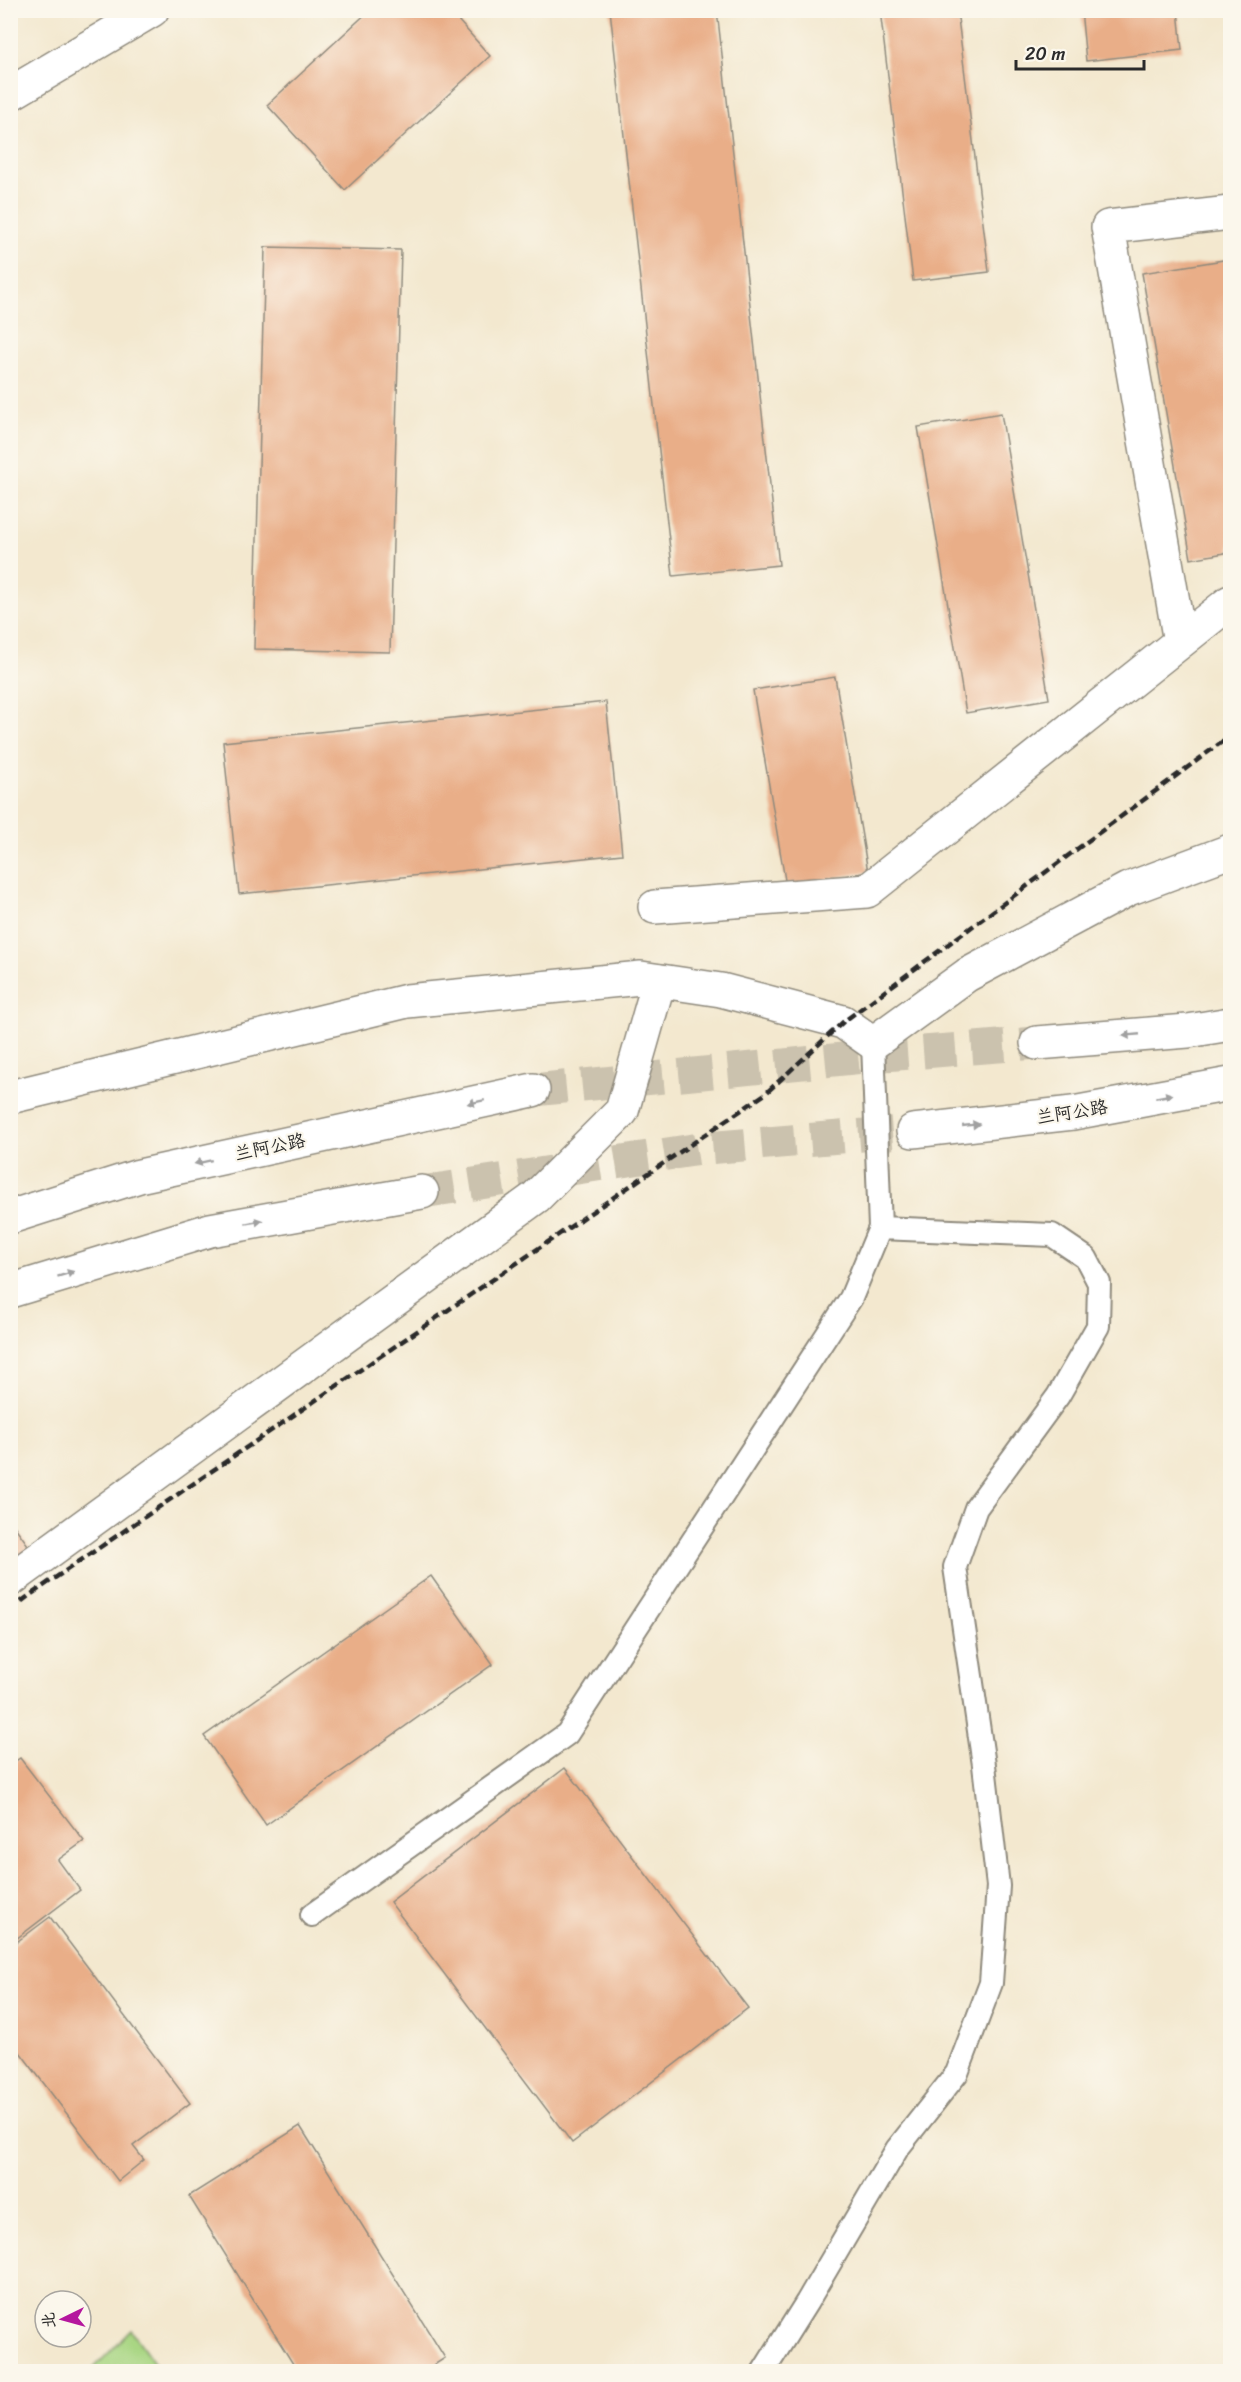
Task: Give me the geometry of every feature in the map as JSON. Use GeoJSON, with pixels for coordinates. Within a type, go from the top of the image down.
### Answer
{"type":"FeatureCollection","features":[{"type":"Feature","properties":{"kind":"main road"},"geometry":{"type":"LineString","coordinates":[[10,94],[152,10]]}},
{"type":"Feature","properties":{"kind":"main road"},"geometry":{"type":"LineString","coordinates":[[1180,642],[1108,226],[1230,213]]}},
{"type":"Feature","properties":{"kind":"main road"},"geometry":{"type":"LineString","coordinates":[[656,907],[867,891],[1230,602]]}},
{"type":"Feature","properties":{"kind":"main road"},"geometry":{"type":"LineString","coordinates":[[10,1097],[407,1001],[641,978],[721,990],[843,1022],[873,1043],[967,975],[987,964],[1128,889],[1230,851]]}},
{"type":"Feature","properties":{"kind":"main road"},"geometry":{"type":"LineString","coordinates":[[10,1580],[536,1197],[622,1111],[659,981]]}},
{"type":"Feature","properties":{"kind":"main road"},"geometry":{"type":"LineString","coordinates":[[1037,1043],[1188,1031],[1230,1024]]}},
{"type":"Feature","properties":{"kind":"main road","name":"兰阿公路"},"geometry":{"type":"LineString","coordinates":[[913,1131],[1073,1113],[1230,1084]]}},
{"type":"Feature","properties":{"kind":"main road","name":"兰阿公路"},"geometry":{"type":"LineString","coordinates":[[10,1217],[139,1176],[533,1090]]}},
{"type":"Feature","properties":{"kind":"main road"},"geometry":{"type":"LineString","coordinates":[[10,1291],[210,1230],[422,1192]]}},
{"type":"Feature","properties":{"kind":"lane"},"geometry":{"type":"LineString","coordinates":[[312,1915],[567,1734],[851,1298],[880,1228],[873,1043]]}},
{"type":"Feature","properties":{"kind":"lane"},"geometry":{"type":"LineString","coordinates":[[763,2372],[897,2149],[957,2073],[991,1983],[998,1886],[984,1765],[955,1567],[976,1508],[1058,1396],[1098,1326],[1099,1283],[1086,1258],[1052,1235],[880,1228]]}},
{"type":"Feature","properties":{"kind":"green space"},"geometry":{"type":"Polygon","coordinates":[[[131,2330],[160,2371],[91,2371],[131,2330]]]}},
{"type":"Feature","properties":{"kind":"building"},"geometry":{"type":"Polygon","coordinates":[[[370,10],[449,10],[490,56],[345,190],[267,105],[370,10]]]}},
{"type":"Feature","properties":{"kind":"building"},"geometry":{"type":"Polygon","coordinates":[[[610,10],[717,10],[779,565],[673,576],[610,10]]]}},
{"type":"Feature","properties":{"kind":"building"},"geometry":{"type":"Polygon","coordinates":[[[880,10],[957,10],[989,272],[913,281],[880,10]]]}},
{"type":"Feature","properties":{"kind":"building"},"geometry":{"type":"Polygon","coordinates":[[[1081,10],[1178,10],[1182,50],[1086,61],[1081,10]]]}},
{"type":"Feature","properties":{"kind":"building"},"geometry":{"type":"Polygon","coordinates":[[[265,247],[401,250],[390,652],[254,649],[265,247]]]}},
{"type":"Feature","properties":{"kind":"building"},"geometry":{"type":"Polygon","coordinates":[[[1230,259],[1230,552],[1191,559],[1142,273],[1230,259]]]}},
{"type":"Feature","properties":{"kind":"building"},"geometry":{"type":"Polygon","coordinates":[[[1001,413],[1049,699],[966,713],[918,427],[1001,413]]]}},
{"type":"Feature","properties":{"kind":"building"},"geometry":{"type":"Polygon","coordinates":[[[835,677],[868,872],[786,886],[753,690],[835,677]]]}},
{"type":"Feature","properties":{"kind":"building"},"geometry":{"type":"Polygon","coordinates":[[[606,702],[622,854],[239,894],[223,742],[606,702]]]}},
{"type":"Feature","properties":{"kind":"building"},"geometry":{"type":"Polygon","coordinates":[[[10,1520],[38,1559],[10,1578],[10,1520]]]}},
{"type":"Feature","properties":{"kind":"building"},"geometry":{"type":"Polygon","coordinates":[[[431,1576],[493,1664],[266,1825],[204,1736],[431,1576]]]}},
{"type":"Feature","properties":{"kind":"building"},"geometry":{"type":"Polygon","coordinates":[[[20,1758],[84,1841],[58,1860],[80,1890],[12,1942],[10,1940],[10,1765],[20,1758]]]}},
{"type":"Feature","properties":{"kind":"building"},"geometry":{"type":"Polygon","coordinates":[[[565,1768],[748,2008],[572,2143],[390,1902],[565,1768]]]}},
{"type":"Feature","properties":{"kind":"building"},"geometry":{"type":"Polygon","coordinates":[[[50,1917],[190,2103],[133,2146],[144,2160],[118,2181],[10,2039],[10,1947],[50,1917]]]}},
{"type":"Feature","properties":{"kind":"building"},"geometry":{"type":"Polygon","coordinates":[[[300,2126],[445,2358],[423,2372],[298,2372],[189,2196],[300,2126]]]}},
{"type":"Feature","properties":{"kind":"tunnel"},"geometry":{"type":"LineString","coordinates":[[533,1090],[873,1056],[1037,1043]]}},
{"type":"Feature","properties":{"kind":"tunnel"},"geometry":{"type":"LineString","coordinates":[[422,1192],[706,1148],[913,1131]]}},
{"type":"Feature","properties":{"kind":"railway"},"geometry":{"type":"LineString","coordinates":[[10,1610],[765,1094],[843,1022],[1230,736]]}}]}
